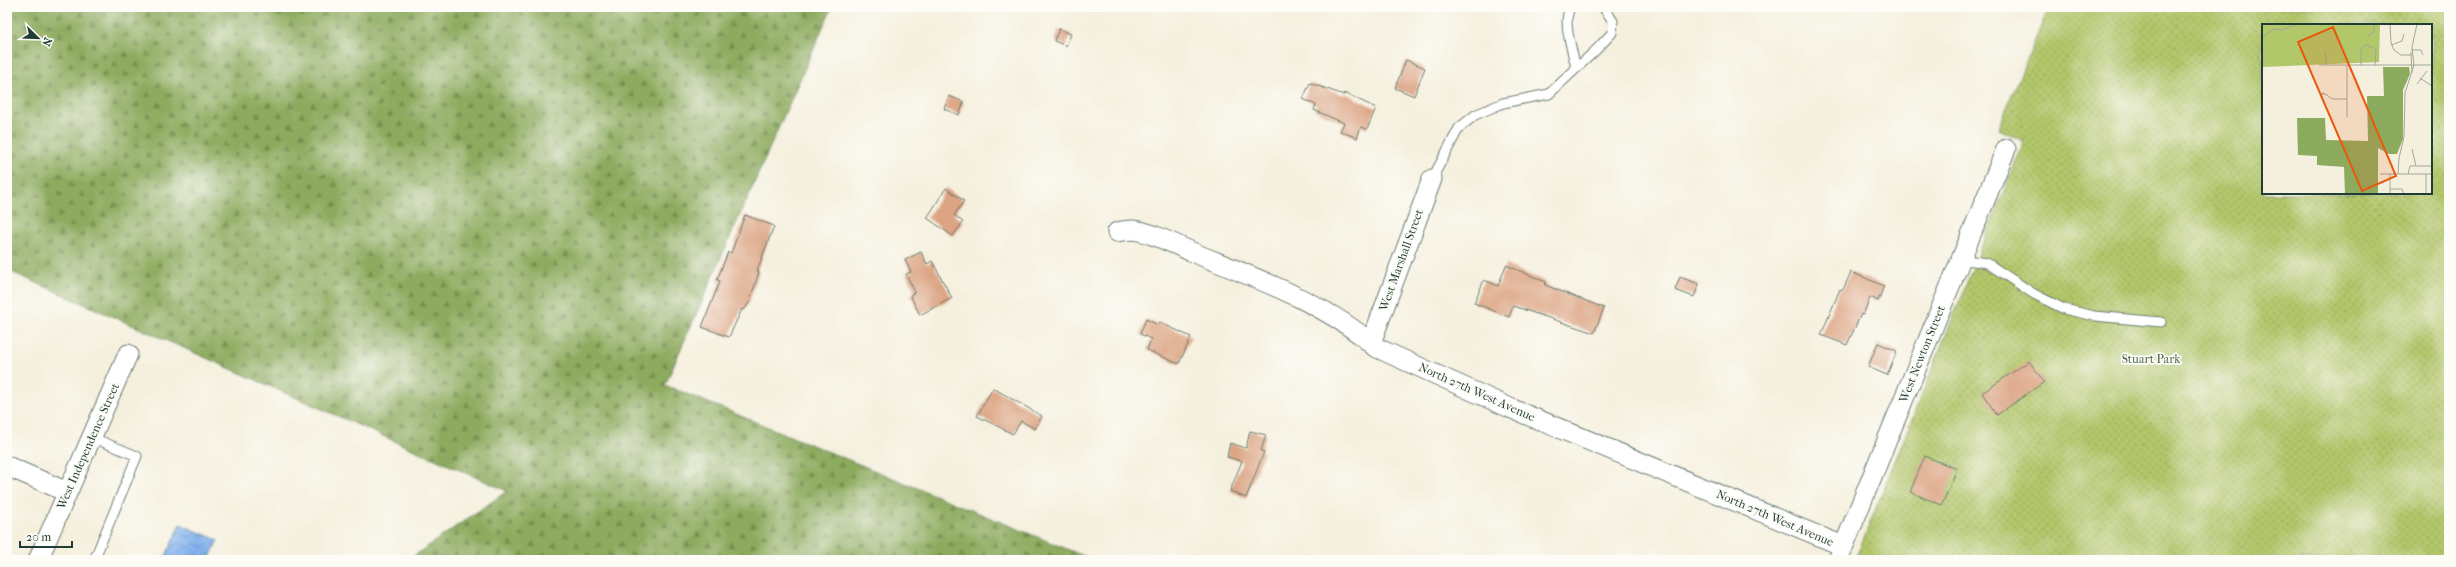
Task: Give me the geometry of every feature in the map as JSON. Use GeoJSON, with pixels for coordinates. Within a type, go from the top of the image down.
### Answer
{"type":"FeatureCollection","features":[{"type":"Feature","properties":{"kind":"street","name":"West Newton Street"},"geometry":{"type":"LineString","coordinates":[[1840,553],[2006,149]]}},
{"type":"Feature","properties":{"kind":"street","name":"West Marshall Street"},"geometry":{"type":"LineString","coordinates":[[1371,342],[1432,179]]}},
{"type":"Feature","properties":{"kind":"street","name":"North 27th West Avenue"},"geometry":{"type":"LineString","coordinates":[[1118,232],[1134,230],[1165,240],[1258,280],[1318,308],[1358,331],[1375,347],[1840,553]]}},
{"type":"Feature","properties":{"kind":"street","name":"West Independence Street"},"geometry":{"type":"LineString","coordinates":[[38,560],[128,354]]}},
{"type":"Feature","properties":{"kind":"street"},"geometry":{"type":"LineString","coordinates":[[7,466],[67,492]]}},
{"type":"Feature","properties":{"kind":"lane"},"geometry":{"type":"LineString","coordinates":[[1571,7],[1567,12],[1567,31],[1572,43],[1576,68]]}},
{"type":"Feature","properties":{"kind":"lane"},"geometry":{"type":"LineString","coordinates":[[1432,179],[1459,128],[1475,114],[1503,103],[1549,94],[1612,33],[1613,21],[1603,7]]}},
{"type":"Feature","properties":{"kind":"lane"},"geometry":{"type":"LineString","coordinates":[[1960,258],[1986,263],[2034,294],[2064,309],[2094,316],[2161,322]]}},
{"type":"Feature","properties":{"kind":"lane"},"geometry":{"type":"LineString","coordinates":[[91,437],[137,456],[94,560]]}},
{"type":"Feature","properties":{"kind":"green space"},"geometry":{"type":"Polygon","coordinates":[[[7,7],[832,7],[665,385],[1094,560],[408,560],[507,491],[7,270],[7,7]]]}},
{"type":"Feature","properties":{"kind":"green space","name":"Stuart Park"},"geometry":{"type":"Polygon","coordinates":[[[2049,7],[2449,7],[2449,560],[1855,560],[2024,141],[1998,129],[2049,7]]]}},
{"type":"Feature","properties":{"kind":"water"},"geometry":{"type":"Polygon","coordinates":[[[180,524],[218,540],[209,560],[164,560],[180,524]]]}},
{"type":"Feature","properties":{"kind":"building"},"geometry":{"type":"Polygon","coordinates":[[[1059,29],[1071,34],[1066,46],[1054,41],[1059,29]]]}},
{"type":"Feature","properties":{"kind":"building"},"geometry":{"type":"Polygon","coordinates":[[[1406,60],[1425,68],[1414,96],[1395,88],[1406,60]]]}},
{"type":"Feature","properties":{"kind":"building"},"geometry":{"type":"Polygon","coordinates":[[[1310,83],[1344,95],[1345,93],[1376,108],[1367,129],[1361,127],[1357,138],[1340,131],[1344,123],[1314,110],[1316,105],[1303,99],[1310,83]]]}},
{"type":"Feature","properties":{"kind":"building"},"geometry":{"type":"Polygon","coordinates":[[[949,96],[964,102],[959,115],[944,109],[949,96]]]}},
{"type":"Feature","properties":{"kind":"building"},"geometry":{"type":"Polygon","coordinates":[[[946,188],[964,201],[954,215],[963,222],[953,236],[927,218],[946,188]]]}},
{"type":"Feature","properties":{"kind":"building"},"geometry":{"type":"Polygon","coordinates":[[[745,215],[774,226],[757,271],[759,272],[749,303],[744,310],[742,309],[729,337],[702,327],[720,281],[717,280],[728,252],[731,253],[745,215]]]}},
{"type":"Feature","properties":{"kind":"building"},"geometry":{"type":"Polygon","coordinates":[[[921,252],[927,264],[932,261],[952,298],[920,315],[910,295],[915,292],[906,274],[911,272],[905,260],[921,252]]]}},
{"type":"Feature","properties":{"kind":"building"},"geometry":{"type":"Polygon","coordinates":[[[1506,265],[1546,282],[1545,285],[1604,308],[1594,333],[1513,306],[1509,317],[1474,303],[1484,280],[1498,286],[1506,265]]]}},
{"type":"Feature","properties":{"kind":"building"},"geometry":{"type":"Polygon","coordinates":[[[1851,272],[1884,286],[1878,301],[1870,297],[1863,315],[1861,314],[1847,345],[1821,335],[1840,289],[1843,290],[1851,272]]]}},
{"type":"Feature","properties":{"kind":"building"},"geometry":{"type":"Polygon","coordinates":[[[1680,277],[1699,284],[1694,297],[1675,290],[1680,277]]]}},
{"type":"Feature","properties":{"kind":"building"},"geometry":{"type":"Polygon","coordinates":[[[1146,319],[1158,325],[1159,322],[1191,337],[1179,364],[1147,350],[1151,339],[1140,334],[1146,319]]]}},
{"type":"Feature","properties":{"kind":"building"},"geometry":{"type":"Polygon","coordinates":[[[1878,343],[1897,351],[1887,375],[1868,367],[1878,343]]]}},
{"type":"Feature","properties":{"kind":"building"},"geometry":{"type":"Polygon","coordinates":[[[2029,361],[2044,382],[1997,415],[1982,393],[2029,361]]]}},
{"type":"Feature","properties":{"kind":"building"},"geometry":{"type":"Polygon","coordinates":[[[993,388],[1042,416],[1035,429],[1021,421],[1013,434],[977,416],[993,388]]]}},
{"type":"Feature","properties":{"kind":"building"},"geometry":{"type":"Polygon","coordinates":[[[1250,431],[1266,435],[1261,451],[1264,452],[1246,498],[1230,491],[1242,461],[1227,457],[1230,443],[1246,448],[1250,431]]]}},
{"type":"Feature","properties":{"kind":"building"},"geometry":{"type":"Polygon","coordinates":[[[1925,456],[1957,469],[1942,505],[1910,492],[1925,456]]]}}]}
